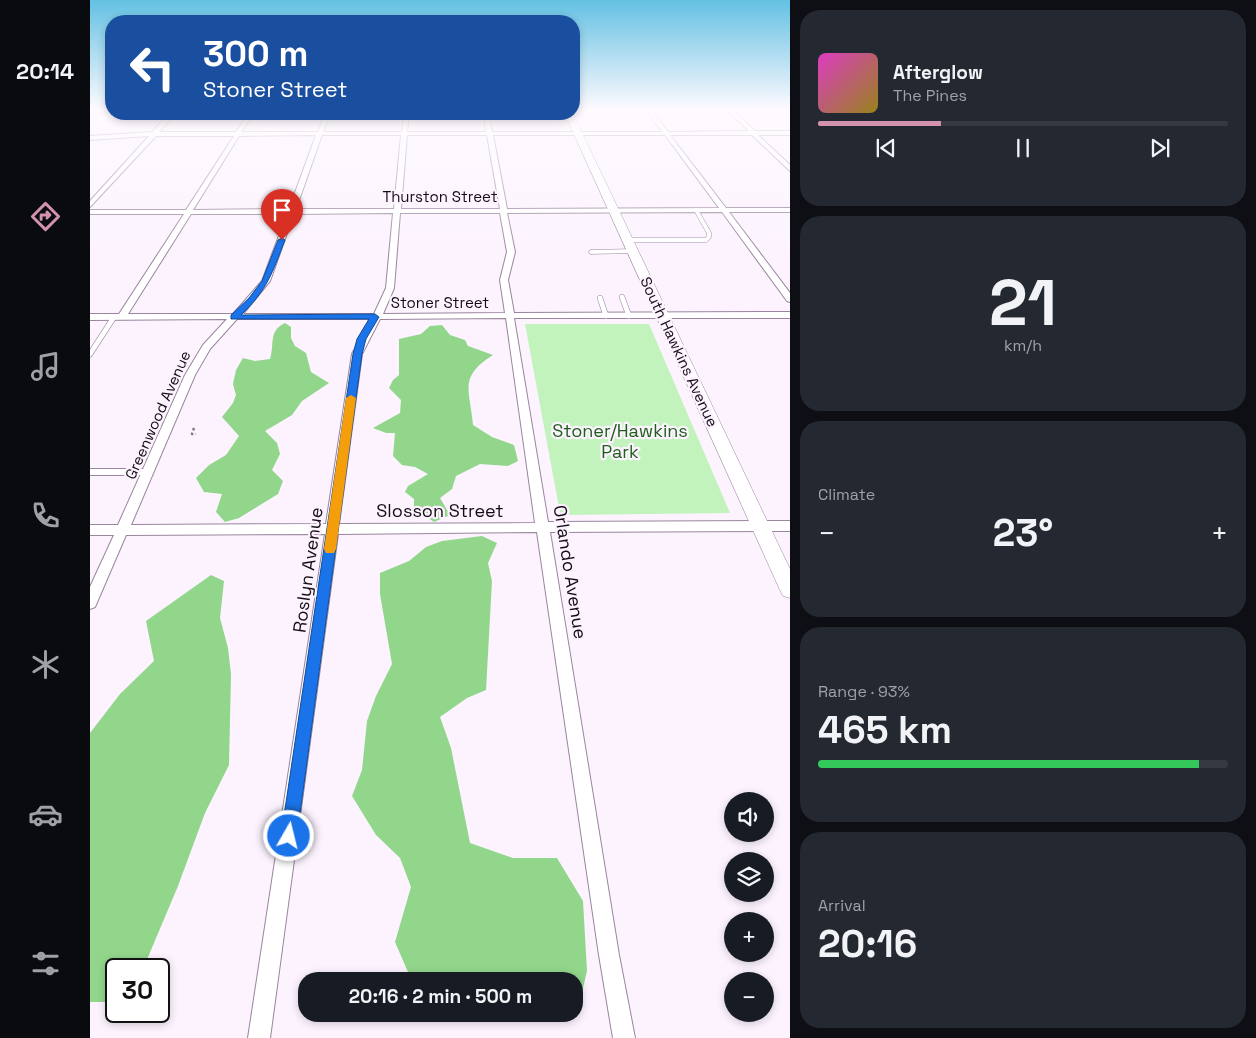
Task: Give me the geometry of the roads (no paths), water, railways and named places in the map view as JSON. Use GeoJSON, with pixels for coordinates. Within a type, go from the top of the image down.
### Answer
{"type":"FeatureCollection","features":[{"type":"Feature","properties":{"kind":"street"},"geometry":{"type":"LineString","coordinates":[[90,205],[132,158]]}},
{"type":"Feature","properties":{"kind":"street"},"geometry":{"type":"LineString","coordinates":[[118,317],[222,158]]}},
{"type":"Feature","properties":{"kind":"street","name":"Greenwood Avenue"},"geometry":{"type":"LineString","coordinates":[[90,603],[201,354],[212,340],[252,300],[266,281],[311,158]]}},
{"type":"Feature","properties":{"kind":"street","name":"Roslyn Avenue"},"geometry":{"type":"LineString","coordinates":[[259,1038],[357,354],[362,339],[386,300],[390,288],[401,158]]}},
{"type":"Feature","properties":{"kind":"street","name":"Orlando Avenue"},"geometry":{"type":"LineString","coordinates":[[494,158],[511,252],[504,280],[544,527],[609,955],[624,1038]]}},
{"type":"Feature","properties":{"kind":"street","name":"South Hawkins Avenue"},"geometry":{"type":"LineString","coordinates":[[590,158],[790,590]]}},
{"type":"Feature","properties":{"kind":"street"},"geometry":{"type":"LineString","coordinates":[[685,158],[790,299]]}},
{"type":"Feature","properties":{"kind":"street"},"geometry":{"type":"LineString","coordinates":[[779,158],[790,169]]}},
{"type":"Feature","properties":{"kind":"street","name":"Thurston Street"},"geometry":{"type":"LineString","coordinates":[[90,212],[790,210]]}},
{"type":"Feature","properties":{"kind":"street","name":"Stoner Street"},"geometry":{"type":"LineString","coordinates":[[90,317],[790,315]]}},
{"type":"Feature","properties":{"kind":"street","name":"Slosson Street"},"geometry":{"type":"LineString","coordinates":[[90,530],[790,526]]}},
{"type":"Feature","properties":{"kind":"lane"},"geometry":{"type":"LineString","coordinates":[[591,252],[630,246],[706,240],[709,238],[709,234],[696,210]]}},
{"type":"Feature","properties":{"kind":"lane"},"geometry":{"type":"LineString","coordinates":[[622,296],[629,316]]}},
{"type":"Feature","properties":{"kind":"lane"},"geometry":{"type":"LineString","coordinates":[[600,298],[606,316]]}},
{"type":"Feature","properties":{"kind":"lane"},"geometry":{"type":"LineString","coordinates":[[90,354],[118,317]]}},
{"type":"Feature","properties":{"kind":"lane"},"geometry":{"type":"LineString","coordinates":[[90,472],[148,472]]}},
{"type":"Feature","properties":{"kind":"park label","name":"Stoner/Hawkins Park"},"geometry":{"type":"Point","coordinates":[620,441]}}]}
